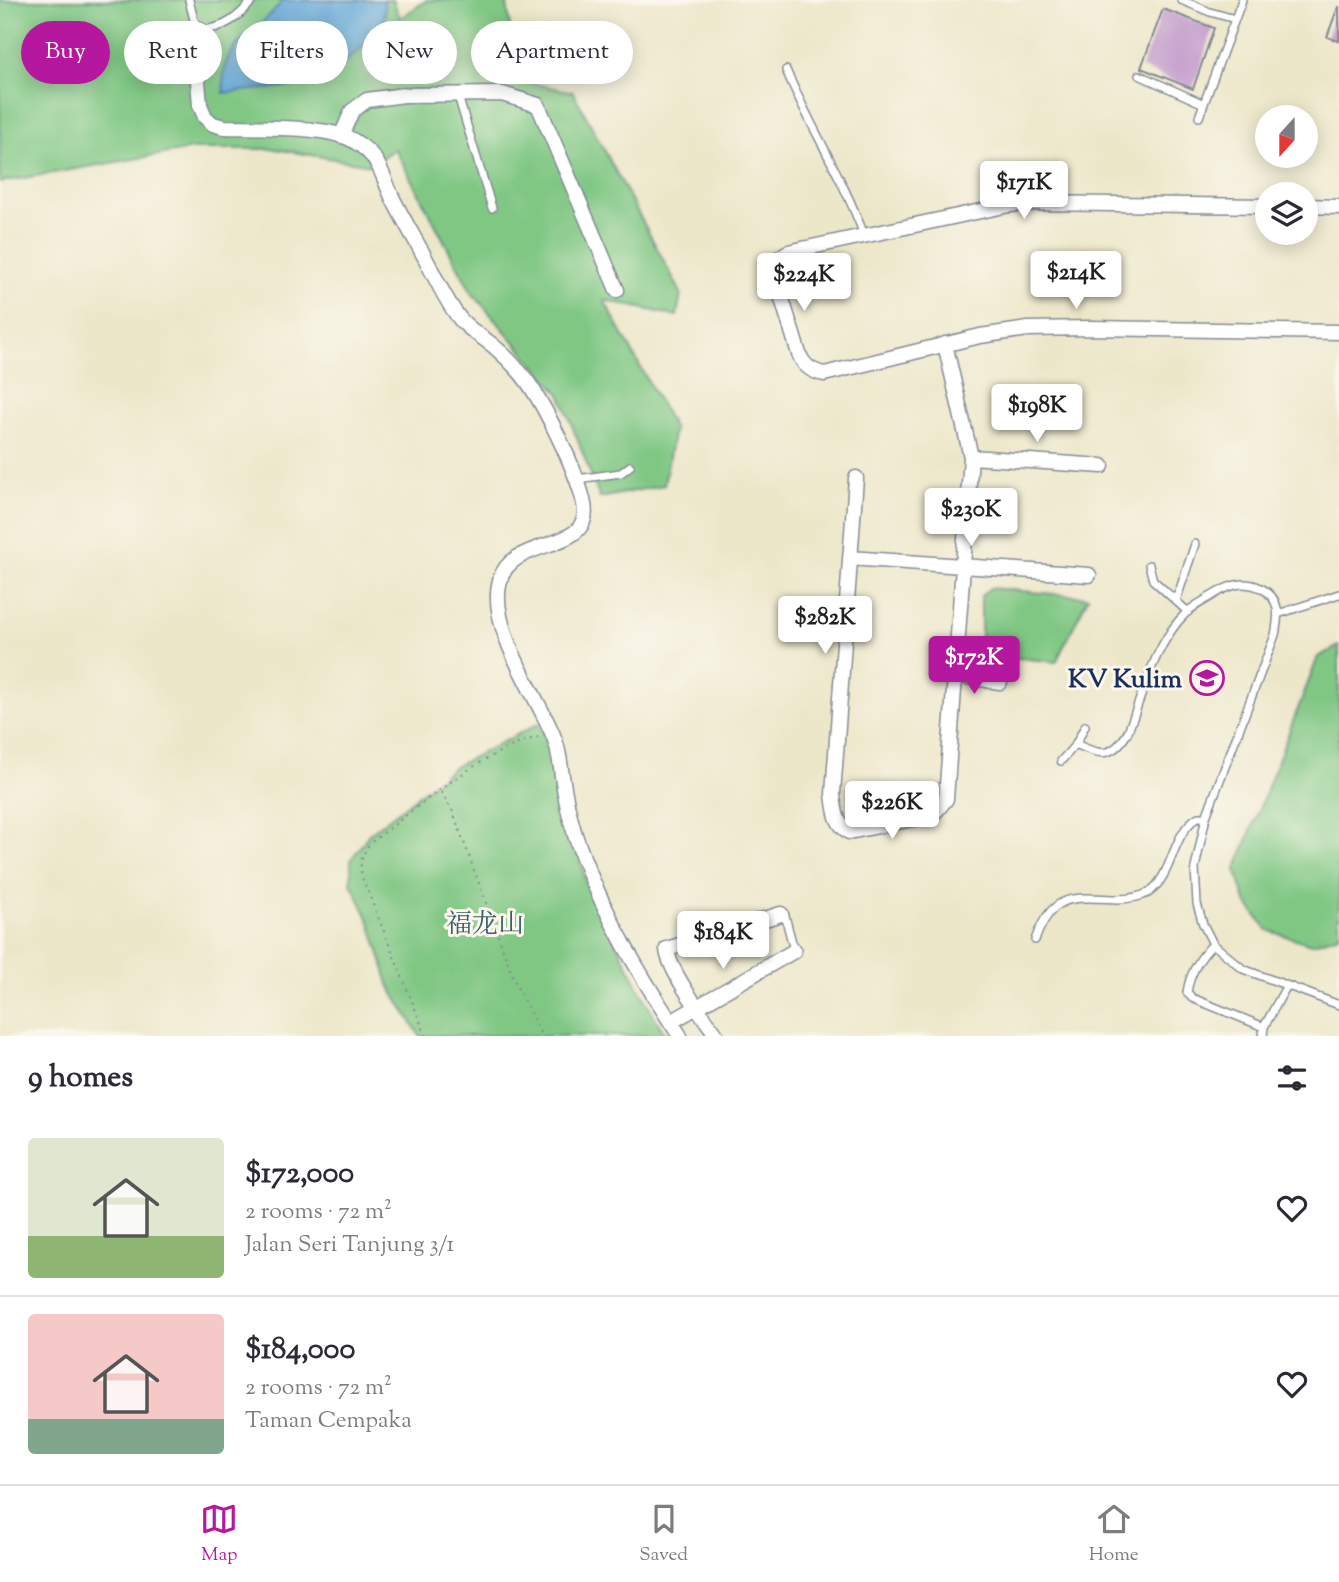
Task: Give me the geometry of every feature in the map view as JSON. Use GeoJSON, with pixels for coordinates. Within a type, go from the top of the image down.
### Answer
{"type":"FeatureCollection","features":[{"type":"Feature","properties":{"kind":"street"},"geometry":{"type":"LineString","coordinates":[[198,84],[200,105],[205,117],[213,124],[224,127],[331,133],[352,139],[367,150],[381,166],[391,195],[448,302],[473,332],[496,348],[521,373],[537,395],[576,479],[585,505],[585,520],[577,533],[519,556],[504,569],[499,583],[498,603],[518,666],[557,746],[568,810],[589,870],[627,950],[680,1036]]}},
{"type":"Feature","properties":{"kind":"street"},"geometry":{"type":"LineString","coordinates":[[341,136],[352,111],[367,100],[404,95],[502,94],[538,105],[617,290]]}},
{"type":"Feature","properties":{"kind":"street"},"geometry":{"type":"LineString","coordinates":[[1255,206],[1009,205],[788,252],[778,257],[774,264],[774,273],[803,363],[814,372],[824,374],[980,336],[1028,329],[1339,332]]}},
{"type":"Feature","properties":{"kind":"street"},"geometry":{"type":"LineString","coordinates":[[1318,206],[1339,206]]}},
{"type":"Feature","properties":{"kind":"street"},"geometry":{"type":"LineString","coordinates":[[856,478],[833,794],[836,817],[841,827],[849,832],[927,816],[946,799],[971,457],[945,344]]}},
{"type":"Feature","properties":{"kind":"street"},"geometry":{"type":"LineString","coordinates":[[971,457],[1102,466]]}},
{"type":"Feature","properties":{"kind":"street"},"geometry":{"type":"LineString","coordinates":[[850,558],[1089,575]]}},
{"type":"Feature","properties":{"kind":"street"},"geometry":{"type":"LineString","coordinates":[[955,675],[1000,682]]}},
{"type":"Feature","properties":{"kind":"street"},"geometry":{"type":"LineString","coordinates":[[717,1036],[674,970],[667,949],[781,914]]}},
{"type":"Feature","properties":{"kind":"street"},"geometry":{"type":"LineString","coordinates":[[671,1022],[794,951]]}},
{"type":"Feature","properties":{"kind":"lane"},"geometry":{"type":"LineString","coordinates":[[189,0],[195,21]]}},
{"type":"Feature","properties":{"kind":"lane"},"geometry":{"type":"LineString","coordinates":[[222,26],[233,21],[253,0]]}},
{"type":"Feature","properties":{"kind":"lane"},"geometry":{"type":"LineString","coordinates":[[1181,0],[1235,19]]}},
{"type":"Feature","properties":{"kind":"lane"},"geometry":{"type":"LineString","coordinates":[[1199,117],[1242,0]]}},
{"type":"Feature","properties":{"kind":"lane"},"geometry":{"type":"LineString","coordinates":[[786,70],[808,120],[855,211],[864,235]]}},
{"type":"Feature","properties":{"kind":"lane"},"geometry":{"type":"LineString","coordinates":[[1139,75],[1203,104]]}},
{"type":"Feature","properties":{"kind":"lane"},"geometry":{"type":"LineString","coordinates":[[458,96],[492,208]]}},
{"type":"Feature","properties":{"kind":"lane"},"geometry":{"type":"LineString","coordinates":[[576,479],[621,472],[630,466]]}},
{"type":"Feature","properties":{"kind":"lane"},"geometry":{"type":"LineString","coordinates":[[1176,601],[1195,544]]}},
{"type":"Feature","properties":{"kind":"lane"},"geometry":{"type":"LineString","coordinates":[[1149,565],[1153,580],[1188,612]]}},
{"type":"Feature","properties":{"kind":"lane"},"geometry":{"type":"LineString","coordinates":[[1076,744],[1098,753],[1110,752],[1119,746],[1127,734],[1167,637],[1188,612],[1233,584],[1246,584],[1272,596],[1278,606],[1275,635],[1206,817],[1195,868],[1194,888],[1203,925],[1213,944],[1243,969],[1339,1005]]}},
{"type":"Feature","properties":{"kind":"lane"},"geometry":{"type":"LineString","coordinates":[[1278,614],[1339,594]]}},
{"type":"Feature","properties":{"kind":"lane"},"geometry":{"type":"LineString","coordinates":[[1061,761],[1076,744],[1085,726]]}},
{"type":"Feature","properties":{"kind":"lane"},"geometry":{"type":"LineString","coordinates":[[1035,940],[1056,904],[1073,898],[1136,898],[1147,893],[1157,884],[1186,828],[1198,817],[1206,817]]}},
{"type":"Feature","properties":{"kind":"lane"},"geometry":{"type":"LineString","coordinates":[[781,914],[785,916],[794,951]]}},
{"type":"Feature","properties":{"kind":"lane"},"geometry":{"type":"LineString","coordinates":[[1213,944],[1196,964],[1187,992],[1192,998],[1264,1027]]}},
{"type":"Feature","properties":{"kind":"lane"},"geometry":{"type":"LineString","coordinates":[[1263,1036],[1264,1027],[1286,987]]}},
{"type":"Feature","properties":{"kind":"path"},"geometry":{"type":"LineString","coordinates":[[426,1036],[359,866],[362,855],[370,843],[482,760],[529,739],[552,733]]}},
{"type":"Feature","properties":{"kind":"path"},"geometry":{"type":"LineString","coordinates":[[440,791],[453,813],[516,985],[542,1036]]}},
{"type":"Feature","properties":{"kind":"green space"},"geometry":{"type":"Polygon","coordinates":[[[0,0],[393,0],[400,18],[427,0],[503,0],[507,4],[509,21],[471,21],[471,84],[536,84],[573,92],[681,293],[677,316],[604,300],[674,429],[664,485],[600,498],[560,394],[472,293],[395,149],[370,165],[275,149],[192,149],[0,182],[0,0]]]}},
{"type":"Feature","properties":{"kind":"green space"},"geometry":{"type":"Polygon","coordinates":[[[990,588],[1088,597],[1056,662],[990,655],[981,643],[981,596],[990,588]]]}},
{"type":"Feature","properties":{"kind":"green space"},"geometry":{"type":"Polygon","coordinates":[[[1339,646],[1339,935],[1311,944],[1267,930],[1246,902],[1236,869],[1318,657],[1339,646]]]}},
{"type":"Feature","properties":{"kind":"green space","name":"福龙山"},"geometry":{"type":"Polygon","coordinates":[[[538,724],[551,743],[587,886],[666,1036],[420,1036],[390,987],[370,922],[351,883],[351,860],[369,834],[454,767],[538,724]]]}},
{"type":"Feature","properties":{"kind":"water"},"geometry":{"type":"Polygon","coordinates":[[[283,0],[384,0],[385,15],[383,21],[362,21],[362,47],[348,59],[348,21],[263,21],[283,0]]]}},
{"type":"Feature","properties":{"kind":"water"},"geometry":{"type":"Polygon","coordinates":[[[236,47],[236,84],[307,84],[224,93],[224,75],[236,47]]]}},
{"type":"Feature","properties":{"kind":"building"},"geometry":{"type":"Polygon","coordinates":[[[1339,7],[1339,41],[1327,37],[1339,7]]]}},
{"type":"Feature","properties":{"kind":"building"},"geometry":{"type":"Polygon","coordinates":[[[1163,9],[1214,28],[1193,89],[1141,68],[1163,9]]]}},
{"type":"Feature","properties":{"kind":"place","name":"KV Kulim"},"geometry":{"type":"Point","coordinates":[1207,678]}}]}
